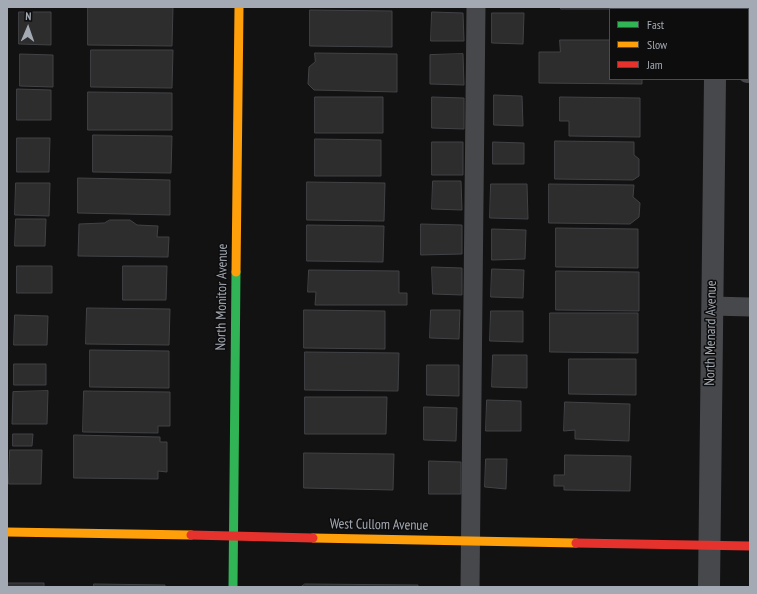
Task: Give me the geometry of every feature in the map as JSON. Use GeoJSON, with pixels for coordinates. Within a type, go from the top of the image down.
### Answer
{"type":"FeatureCollection","features":[{"type":"Feature","properties":{"kind":"street","name":"North Monitor Avenue"},"geometry":{"type":"LineString","coordinates":[[233,587],[239,7]]}},
{"type":"Feature","properties":{"kind":"street","name":"North Menard Avenue"},"geometry":{"type":"LineString","coordinates":[[708,587],[715,80]]}},
{"type":"Feature","properties":{"kind":"street","name":"West Cullom Avenue"},"geometry":{"type":"LineString","coordinates":[[7,532],[750,546]]}},
{"type":"Feature","properties":{"kind":"lane"},"geometry":{"type":"LineString","coordinates":[[470,587],[476,7]]}},
{"type":"Feature","properties":{"kind":"lane"},"geometry":{"type":"LineString","coordinates":[[712,306],[750,307]]}},
{"type":"Feature","properties":{"kind":"building"},"geometry":{"type":"Polygon","coordinates":[[[88,7],[173,7],[172,46],[88,45],[88,7]]]}},
{"type":"Feature","properties":{"kind":"building"},"geometry":{"type":"Polygon","coordinates":[[[561,7],[641,7],[609,9],[561,9],[561,7]]]}},
{"type":"Feature","properties":{"kind":"building"},"geometry":{"type":"Polygon","coordinates":[[[310,10],[392,11],[392,47],[310,46],[310,10]]]}},
{"type":"Feature","properties":{"kind":"building"},"geometry":{"type":"Polygon","coordinates":[[[19,12],[51,12],[51,45],[19,44],[19,12]]]}},
{"type":"Feature","properties":{"kind":"building"},"geometry":{"type":"Polygon","coordinates":[[[432,12],[463,13],[464,41],[431,41],[432,12]]]}},
{"type":"Feature","properties":{"kind":"building"},"geometry":{"type":"Polygon","coordinates":[[[492,13],[524,13],[523,44],[492,43],[492,13]]]}},
{"type":"Feature","properties":{"kind":"building"},"geometry":{"type":"Polygon","coordinates":[[[560,40],[609,40],[609,80],[642,80],[642,84],[539,83],[539,52],[560,52],[560,40]]]}},
{"type":"Feature","properties":{"kind":"building"},"geometry":{"type":"Polygon","coordinates":[[[91,50],[173,50],[172,88],[91,87],[91,50]]]}},
{"type":"Feature","properties":{"kind":"building"},"geometry":{"type":"Polygon","coordinates":[[[315,53],[397,54],[397,92],[314,90],[308,84],[309,67],[315,62],[315,53]]]}},
{"type":"Feature","properties":{"kind":"building"},"geometry":{"type":"Polygon","coordinates":[[[20,54],[53,55],[53,87],[20,86],[20,54]]]}},
{"type":"Feature","properties":{"kind":"building"},"geometry":{"type":"Polygon","coordinates":[[[463,54],[464,85],[430,84],[430,55],[463,54]]]}},
{"type":"Feature","properties":{"kind":"building"},"geometry":{"type":"Polygon","coordinates":[[[17,89],[51,90],[51,120],[17,120],[17,89]]]}},
{"type":"Feature","properties":{"kind":"building"},"geometry":{"type":"Polygon","coordinates":[[[88,92],[172,93],[172,130],[88,130],[88,92]]]}},
{"type":"Feature","properties":{"kind":"building"},"geometry":{"type":"Polygon","coordinates":[[[494,95],[522,96],[523,126],[494,125],[494,95]]]}},
{"type":"Feature","properties":{"kind":"building"},"geometry":{"type":"Polygon","coordinates":[[[315,97],[383,97],[383,133],[315,133],[315,97]]]}},
{"type":"Feature","properties":{"kind":"building"},"geometry":{"type":"Polygon","coordinates":[[[432,97],[464,98],[464,129],[432,128],[432,97]]]}},
{"type":"Feature","properties":{"kind":"building"},"geometry":{"type":"Polygon","coordinates":[[[560,97],[640,98],[640,137],[569,136],[569,121],[560,121],[560,97]]]}},
{"type":"Feature","properties":{"kind":"building"},"geometry":{"type":"Polygon","coordinates":[[[93,135],[172,136],[171,173],[93,172],[93,135]]]}},
{"type":"Feature","properties":{"kind":"building"},"geometry":{"type":"Polygon","coordinates":[[[17,138],[50,138],[49,172],[17,172],[17,138]]]}},
{"type":"Feature","properties":{"kind":"building"},"geometry":{"type":"Polygon","coordinates":[[[315,139],[381,140],[381,176],[315,176],[315,139]]]}},
{"type":"Feature","properties":{"kind":"building"},"geometry":{"type":"Polygon","coordinates":[[[555,141],[634,142],[634,155],[639,159],[639,176],[633,180],[555,179],[555,141]]]}},
{"type":"Feature","properties":{"kind":"building"},"geometry":{"type":"Polygon","coordinates":[[[432,142],[463,142],[463,175],[432,175],[432,142]]]}},
{"type":"Feature","properties":{"kind":"building"},"geometry":{"type":"Polygon","coordinates":[[[493,142],[524,143],[524,164],[493,164],[493,142]]]}},
{"type":"Feature","properties":{"kind":"building"},"geometry":{"type":"Polygon","coordinates":[[[78,178],[170,180],[170,215],[78,213],[78,178]]]}},
{"type":"Feature","properties":{"kind":"building"},"geometry":{"type":"Polygon","coordinates":[[[433,181],[461,181],[462,210],[432,209],[433,181]]]}},
{"type":"Feature","properties":{"kind":"building"},"geometry":{"type":"Polygon","coordinates":[[[307,182],[385,183],[384,221],[307,220],[307,182]]]}},
{"type":"Feature","properties":{"kind":"building"},"geometry":{"type":"Polygon","coordinates":[[[16,183],[50,183],[49,216],[15,215],[16,183]]]}},
{"type":"Feature","properties":{"kind":"building"},"geometry":{"type":"Polygon","coordinates":[[[491,184],[527,184],[528,219],[490,218],[491,184]]]}},
{"type":"Feature","properties":{"kind":"building"},"geometry":{"type":"Polygon","coordinates":[[[549,184],[634,185],[633,197],[640,203],[639,217],[630,224],[549,223],[549,184]]]}},
{"type":"Feature","properties":{"kind":"building"},"geometry":{"type":"Polygon","coordinates":[[[16,219],[46,219],[45,246],[15,246],[16,219]]]}},
{"type":"Feature","properties":{"kind":"building"},"geometry":{"type":"Polygon","coordinates":[[[110,220],[130,220],[137,225],[158,226],[157,237],[169,237],[168,257],[78,256],[79,224],[104,223],[110,220]]]}},
{"type":"Feature","properties":{"kind":"building"},"geometry":{"type":"Polygon","coordinates":[[[421,224],[462,225],[462,254],[421,255],[421,224]]]}},
{"type":"Feature","properties":{"kind":"building"},"geometry":{"type":"Polygon","coordinates":[[[307,225],[384,226],[383,262],[307,261],[307,225]]]}},
{"type":"Feature","properties":{"kind":"building"},"geometry":{"type":"Polygon","coordinates":[[[556,228],[638,229],[638,268],[556,267],[556,228]]]}},
{"type":"Feature","properties":{"kind":"building"},"geometry":{"type":"Polygon","coordinates":[[[492,229],[526,230],[525,259],[492,260],[492,229]]]}},
{"type":"Feature","properties":{"kind":"building"},"geometry":{"type":"Polygon","coordinates":[[[17,266],[52,266],[52,293],[17,293],[17,266]]]}},
{"type":"Feature","properties":{"kind":"building"},"geometry":{"type":"Polygon","coordinates":[[[123,266],[167,266],[166,300],[123,300],[123,266]]]}},
{"type":"Feature","properties":{"kind":"building"},"geometry":{"type":"Polygon","coordinates":[[[432,267],[462,268],[462,295],[433,294],[432,267]]]}},
{"type":"Feature","properties":{"kind":"building"},"geometry":{"type":"Polygon","coordinates":[[[492,269],[524,270],[523,298],[491,297],[492,269]]]}},
{"type":"Feature","properties":{"kind":"building"},"geometry":{"type":"Polygon","coordinates":[[[309,270],[399,271],[399,293],[407,293],[407,305],[315,305],[316,292],[308,292],[309,270]]]}},
{"type":"Feature","properties":{"kind":"building"},"geometry":{"type":"Polygon","coordinates":[[[556,271],[639,272],[639,311],[556,310],[556,271]]]}},
{"type":"Feature","properties":{"kind":"building"},"geometry":{"type":"Polygon","coordinates":[[[87,308],[170,309],[169,345],[86,344],[87,308]]]}},
{"type":"Feature","properties":{"kind":"building"},"geometry":{"type":"Polygon","coordinates":[[[304,310],[385,311],[385,349],[304,348],[304,310]]]}},
{"type":"Feature","properties":{"kind":"building"},"geometry":{"type":"Polygon","coordinates":[[[431,310],[460,310],[459,339],[430,338],[431,310]]]}},
{"type":"Feature","properties":{"kind":"building"},"geometry":{"type":"Polygon","coordinates":[[[491,311],[523,311],[523,342],[490,341],[491,311]]]}},
{"type":"Feature","properties":{"kind":"building"},"geometry":{"type":"Polygon","coordinates":[[[550,313],[638,313],[638,353],[550,352],[550,313]]]}},
{"type":"Feature","properties":{"kind":"building"},"geometry":{"type":"Polygon","coordinates":[[[15,315],[48,316],[47,345],[14,345],[15,315]]]}},
{"type":"Feature","properties":{"kind":"building"},"geometry":{"type":"Polygon","coordinates":[[[90,350],[169,351],[169,388],[90,387],[90,350]]]}},
{"type":"Feature","properties":{"kind":"building"},"geometry":{"type":"Polygon","coordinates":[[[305,352],[399,353],[398,391],[305,390],[305,352]]]}},
{"type":"Feature","properties":{"kind":"building"},"geometry":{"type":"Polygon","coordinates":[[[493,355],[527,355],[527,388],[492,387],[493,355]]]}},
{"type":"Feature","properties":{"kind":"building"},"geometry":{"type":"Polygon","coordinates":[[[569,359],[636,359],[636,395],[569,394],[569,359]]]}},
{"type":"Feature","properties":{"kind":"building"},"geometry":{"type":"Polygon","coordinates":[[[14,364],[46,364],[46,385],[14,385],[14,364]]]}},
{"type":"Feature","properties":{"kind":"building"},"geometry":{"type":"Polygon","coordinates":[[[427,365],[459,365],[459,396],[427,395],[427,365]]]}},
{"type":"Feature","properties":{"kind":"building"},"geometry":{"type":"Polygon","coordinates":[[[48,391],[47,424],[12,424],[13,392],[48,391]]]}},
{"type":"Feature","properties":{"kind":"building"},"geometry":{"type":"Polygon","coordinates":[[[84,391],[170,392],[170,426],[158,426],[158,433],[83,432],[84,391]]]}},
{"type":"Feature","properties":{"kind":"building"},"geometry":{"type":"Polygon","coordinates":[[[305,397],[387,397],[386,434],[305,434],[305,397]]]}},
{"type":"Feature","properties":{"kind":"building"},"geometry":{"type":"Polygon","coordinates":[[[487,400],[521,401],[521,431],[486,431],[487,400]]]}},
{"type":"Feature","properties":{"kind":"building"},"geometry":{"type":"Polygon","coordinates":[[[565,402],[630,404],[629,441],[575,439],[575,430],[564,431],[565,402]]]}},
{"type":"Feature","properties":{"kind":"building"},"geometry":{"type":"Polygon","coordinates":[[[424,407],[457,408],[456,441],[424,440],[424,407]]]}},
{"type":"Feature","properties":{"kind":"building"},"geometry":{"type":"Polygon","coordinates":[[[13,434],[33,434],[32,446],[13,446],[13,434]]]}},
{"type":"Feature","properties":{"kind":"building"},"geometry":{"type":"Polygon","coordinates":[[[74,435],[160,437],[160,442],[167,442],[167,472],[158,471],[158,479],[74,478],[74,435]]]}},
{"type":"Feature","properties":{"kind":"building"},"geometry":{"type":"Polygon","coordinates":[[[10,450],[42,450],[41,484],[9,484],[10,450]]]}},
{"type":"Feature","properties":{"kind":"building"},"geometry":{"type":"Polygon","coordinates":[[[304,453],[394,454],[393,490],[304,488],[304,453]]]}},
{"type":"Feature","properties":{"kind":"building"},"geometry":{"type":"Polygon","coordinates":[[[565,455],[631,456],[630,491],[564,490],[564,486],[554,486],[554,475],[564,475],[565,455]]]}},
{"type":"Feature","properties":{"kind":"building"},"geometry":{"type":"Polygon","coordinates":[[[486,459],[507,459],[506,489],[485,487],[486,459]]]}},
{"type":"Feature","properties":{"kind":"building"},"geometry":{"type":"Polygon","coordinates":[[[429,461],[461,462],[461,494],[429,494],[429,461]]]}},
{"type":"Feature","properties":{"kind":"building"},"geometry":{"type":"Polygon","coordinates":[[[7,583],[44,583],[44,587],[7,587],[7,583]]]}},
{"type":"Feature","properties":{"kind":"building"},"geometry":{"type":"Polygon","coordinates":[[[94,584],[165,585],[165,587],[94,587],[94,584]]]}},
{"type":"Feature","properties":{"kind":"building"},"geometry":{"type":"Polygon","coordinates":[[[305,584],[418,585],[418,587],[301,587],[305,584]]]}},
{"type":"Feature","properties":{"kind":"traffic: fast"},"geometry":{"type":"LineString","coordinates":[[233,587],[236,272]]}},
{"type":"Feature","properties":{"kind":"traffic: slow"},"geometry":{"type":"LineString","coordinates":[[236,272],[239,7]]}},
{"type":"Feature","properties":{"kind":"traffic: slow"},"geometry":{"type":"LineString","coordinates":[[7,532],[191,535]]}},
{"type":"Feature","properties":{"kind":"traffic: slow"},"geometry":{"type":"LineString","coordinates":[[313,538],[576,543]]}},
{"type":"Feature","properties":{"kind":"traffic: jam"},"geometry":{"type":"LineString","coordinates":[[191,535],[313,538]]}},
{"type":"Feature","properties":{"kind":"traffic: jam"},"geometry":{"type":"LineString","coordinates":[[576,543],[750,546]]}}]}
